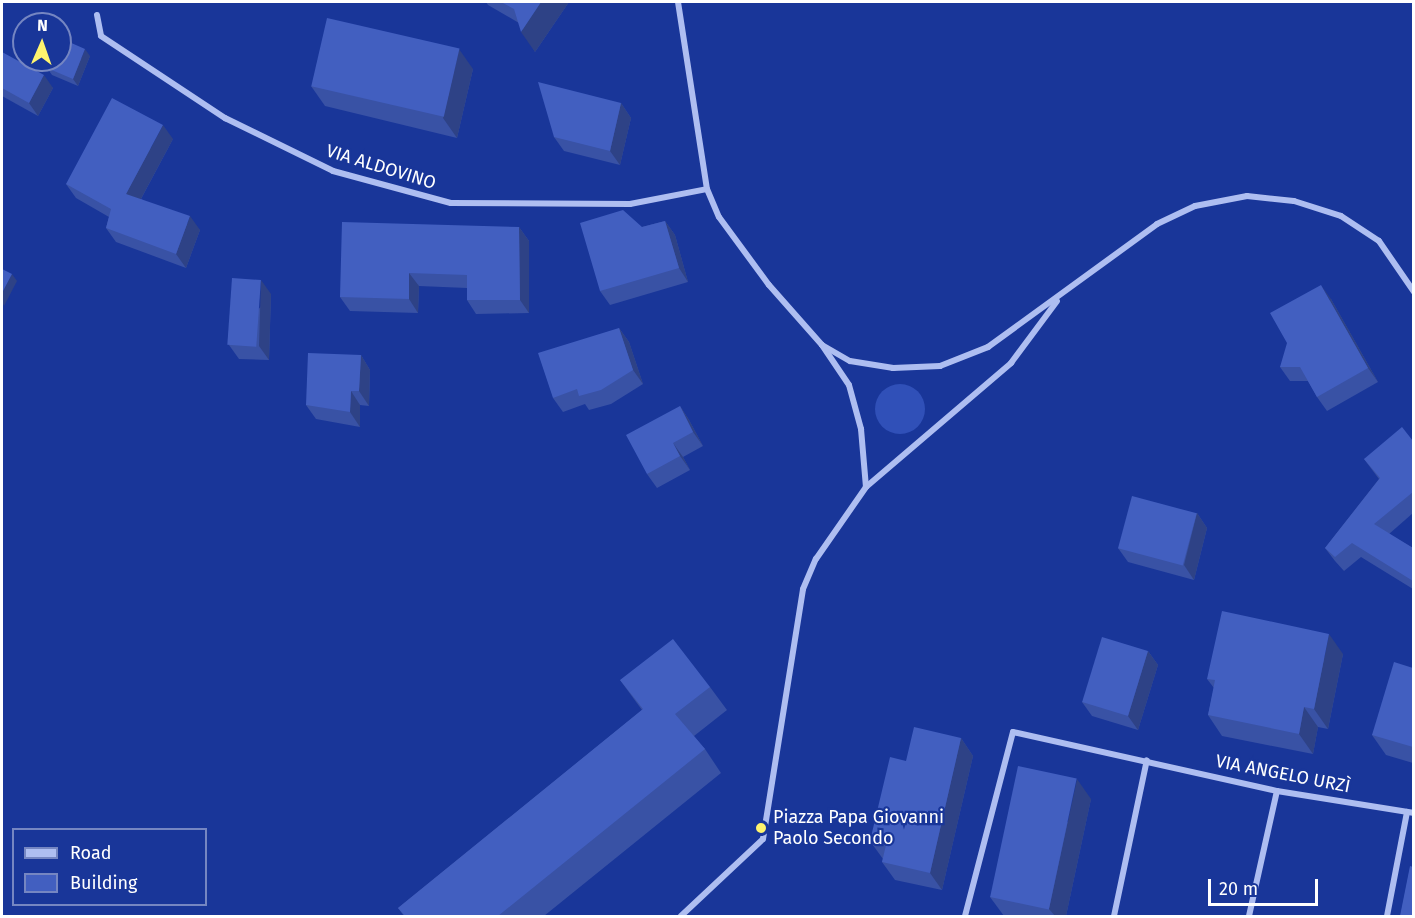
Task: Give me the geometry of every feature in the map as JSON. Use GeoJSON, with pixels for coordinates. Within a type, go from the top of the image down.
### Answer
{"type":"FeatureCollection","features":[{"type":"Feature","properties":{"kind":"street"},"geometry":{"type":"LineString","coordinates":[[678,2],[707,189],[719,217],[769,285],[822,345],[849,385],[861,429],[866,487]]}},
{"type":"Feature","properties":{"kind":"street","name":"VIA ALDOVINO"},"geometry":{"type":"LineString","coordinates":[[97,15],[101,36],[225,118],[333,171],[451,203],[630,204],[707,189]]}},
{"type":"Feature","properties":{"kind":"street"},"geometry":{"type":"LineString","coordinates":[[822,345],[850,361],[893,368],[940,366],[988,347],[1057,302],[1157,224],[1195,206],[1247,196],[1294,201],[1341,216],[1379,241],[1413,292]]}},
{"type":"Feature","properties":{"kind":"street"},"geometry":{"type":"LineString","coordinates":[[681,916],[764,839],[803,589],[816,559],[866,487],[1011,363],[1057,302]]}},
{"type":"Feature","properties":{"kind":"street","name":"VIA ANGELO URZÌ"},"geometry":{"type":"LineString","coordinates":[[965,916],[1013,732],[1277,790],[1410,813]]}},
{"type":"Feature","properties":{"kind":"street"},"geometry":{"type":"LineString","coordinates":[[1114,916],[1147,760]]}},
{"type":"Feature","properties":{"kind":"street"},"geometry":{"type":"LineString","coordinates":[[1249,916],[1277,790]]}},
{"type":"Feature","properties":{"kind":"street"},"geometry":{"type":"LineString","coordinates":[[1387,916],[1410,813]]}},
{"type":"Feature","properties":{"kind":"shaded area"},"geometry":{"type":"Polygon","coordinates":[[[900,384],[918,391],[925,409],[918,427],[900,434],[882,427],[875,409],[882,391],[900,384]]]}},
{"type":"Feature","properties":{"kind":"building"},"geometry":{"type":"Polygon","coordinates":[[[501,2],[541,2],[521,32],[514,9],[501,2]]]}},
{"type":"Feature","properties":{"kind":"building"},"geometry":{"type":"Polygon","coordinates":[[[327,18],[460,49],[444,117],[311,86],[327,18]]]}},
{"type":"Feature","properties":{"kind":"building"},"geometry":{"type":"Polygon","coordinates":[[[72,43],[85,49],[73,79],[56,72],[72,72],[72,43]]]}},
{"type":"Feature","properties":{"kind":"building"},"geometry":{"type":"Polygon","coordinates":[[[2,52],[12,57],[12,72],[39,72],[44,75],[29,103],[2,88],[2,52]]]}},
{"type":"Feature","properties":{"kind":"building"},"geometry":{"type":"Polygon","coordinates":[[[538,82],[621,103],[610,151],[554,137],[538,82]]]}},
{"type":"Feature","properties":{"kind":"building"},"geometry":{"type":"Polygon","coordinates":[[[112,98],[163,125],[126,194],[190,216],[176,254],[106,228],[111,209],[66,184],[112,98]]]}},
{"type":"Feature","properties":{"kind":"building"},"geometry":{"type":"Polygon","coordinates":[[[623,210],[642,227],[665,221],[679,268],[600,291],[580,223],[623,210]]]}},
{"type":"Feature","properties":{"kind":"building"},"geometry":{"type":"Polygon","coordinates":[[[342,222],[519,227],[520,300],[467,300],[467,275],[409,273],[409,299],[340,297],[342,222]]]}},
{"type":"Feature","properties":{"kind":"building"},"geometry":{"type":"Polygon","coordinates":[[[2,269],[12,274],[2,293],[2,269]]]}},
{"type":"Feature","properties":{"kind":"building"},"geometry":{"type":"Polygon","coordinates":[[[232,278],[261,280],[256,347],[227,345],[232,278]]]}},
{"type":"Feature","properties":{"kind":"building"},"geometry":{"type":"Polygon","coordinates":[[[1321,285],[1368,368],[1317,397],[1300,367],[1280,367],[1287,343],[1270,313],[1321,285]]]}},
{"type":"Feature","properties":{"kind":"building"},"geometry":{"type":"Polygon","coordinates":[[[619,328],[633,370],[601,390],[579,396],[577,389],[553,398],[538,353],[619,328]]]}},
{"type":"Feature","properties":{"kind":"building"},"geometry":{"type":"Polygon","coordinates":[[[308,353],[361,355],[359,391],[351,391],[350,412],[306,405],[308,353]]]}},
{"type":"Feature","properties":{"kind":"building"},"geometry":{"type":"Polygon","coordinates":[[[680,406],[693,432],[673,443],[680,456],[647,474],[626,435],[680,406]]]}},
{"type":"Feature","properties":{"kind":"building"},"geometry":{"type":"Polygon","coordinates":[[[1402,427],[1413,441],[1413,492],[1374,524],[1413,548],[1413,581],[1352,543],[1335,557],[1325,548],[1380,478],[1364,459],[1402,427]]]}},
{"type":"Feature","properties":{"kind":"building"},"geometry":{"type":"Polygon","coordinates":[[[1132,496],[1197,513],[1183,566],[1118,548],[1132,496]]]}},
{"type":"Feature","properties":{"kind":"building"},"geometry":{"type":"Polygon","coordinates":[[[1222,611],[1329,634],[1314,709],[1304,707],[1299,734],[1208,715],[1215,680],[1207,679],[1222,611]]]}},
{"type":"Feature","properties":{"kind":"building"},"geometry":{"type":"Polygon","coordinates":[[[1102,637],[1148,651],[1128,716],[1082,702],[1102,637]]]}},
{"type":"Feature","properties":{"kind":"building"},"geometry":{"type":"Polygon","coordinates":[[[673,639],[710,687],[675,714],[705,749],[498,916],[405,916],[398,908],[643,709],[620,680],[673,639]]]}},
{"type":"Feature","properties":{"kind":"building"},"geometry":{"type":"Polygon","coordinates":[[[1394,662],[1413,668],[1413,747],[1372,735],[1394,662]]]}},
{"type":"Feature","properties":{"kind":"building"},"geometry":{"type":"Polygon","coordinates":[[[914,727],[961,738],[930,873],[882,862],[886,845],[870,841],[890,757],[906,761],[914,727]]]}},
{"type":"Feature","properties":{"kind":"building"},"geometry":{"type":"Polygon","coordinates":[[[1018,766],[1077,778],[1049,910],[990,897],[1018,766]]]}},
{"type":"Feature","properties":{"kind":"building"},"geometry":{"type":"Polygon","coordinates":[[[1410,866],[1413,867],[1413,916],[1400,916],[1410,866]]]}},
{"type":"Feature","properties":{"kind":"place","name":"Piazza Papa Giovanni Paolo Secondo"},"geometry":{"type":"Point","coordinates":[761,828]}}]}
